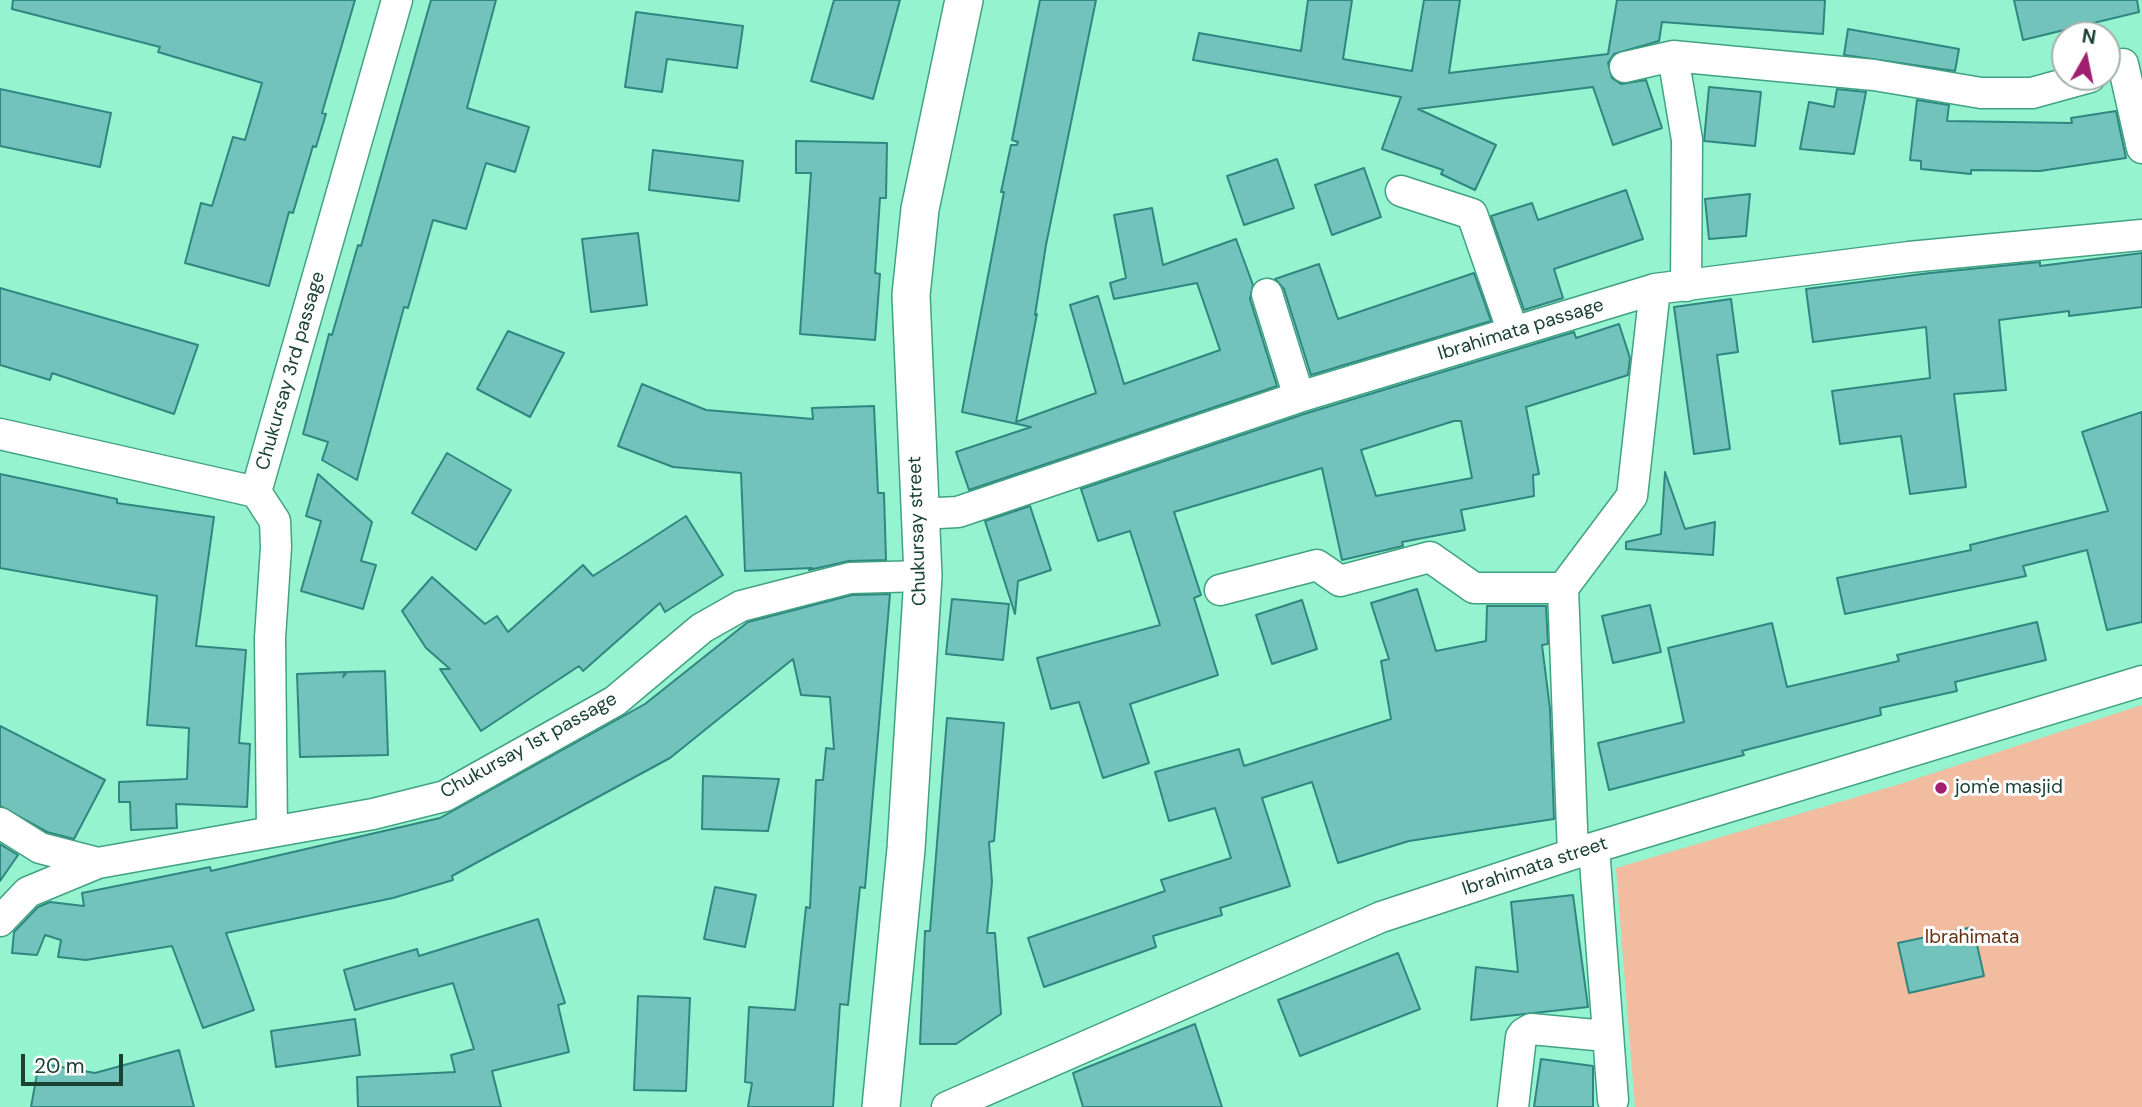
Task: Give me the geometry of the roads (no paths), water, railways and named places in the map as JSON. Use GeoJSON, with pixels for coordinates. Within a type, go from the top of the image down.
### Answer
{"type":"FeatureCollection","features":[{"type":"Feature","properties":{"kind":"street","name":"Chukursay 3rd passage"},"geometry":{"type":"LineString","coordinates":[[272,830],[270,638],[276,547],[275,520],[256,492],[397,0]]}},
{"type":"Feature","properties":{"kind":"street","name":"Chukursay street"},"geometry":{"type":"LineString","coordinates":[[881,1107],[906,849],[923,576],[911,295],[922,195],[964,0]]}},
{"type":"Feature","properties":{"kind":"street"},"geometry":{"type":"LineString","coordinates":[[1625,67],[1673,56],[1874,75],[1981,93],[2032,93],[2051,88]]}},
{"type":"Feature","properties":{"kind":"street"},"geometry":{"type":"LineString","coordinates":[[1673,56],[1687,140],[1686,286]]}},
{"type":"Feature","properties":{"kind":"street"},"geometry":{"type":"LineString","coordinates":[[2124,64],[2142,148]]}},
{"type":"Feature","properties":{"kind":"street"},"geometry":{"type":"LineString","coordinates":[[1401,191],[1472,214],[1513,332]]}},
{"type":"Feature","properties":{"kind":"street","name":"Ibrahimаta passage"},"geometry":{"type":"LineString","coordinates":[[919,514],[958,512],[1299,397],[1655,289],[1909,257],[2142,236]]}},
{"type":"Feature","properties":{"kind":"street"},"geometry":{"type":"LineString","coordinates":[[1613,1100],[1583,851],[1563,588],[1632,496],[1655,289]]}},
{"type":"Feature","properties":{"kind":"street"},"geometry":{"type":"LineString","coordinates":[[1267,294],[1299,397]]}},
{"type":"Feature","properties":{"kind":"street"},"geometry":{"type":"LineString","coordinates":[[0,434],[130,466],[256,492]]}},
{"type":"Feature","properties":{"kind":"street"},"geometry":{"type":"LineString","coordinates":[[1220,590],[1317,565],[1340,581],[1430,557],[1474,587],[1563,588]]}},
{"type":"Feature","properties":{"kind":"street","name":"Chukursay 1st passage"},"geometry":{"type":"LineString","coordinates":[[0,921],[28,892],[98,863],[373,814],[445,796],[615,701],[702,628],[741,606],[850,578],[923,576]]}},
{"type":"Feature","properties":{"kind":"street","name":"Ibrahimаta street"},"geometry":{"type":"LineString","coordinates":[[947,1107],[1381,917],[1583,851],[2142,681]]}},
{"type":"Feature","properties":{"kind":"street"},"geometry":{"type":"LineString","coordinates":[[0,823],[40,848],[98,863]]}},
{"type":"Feature","properties":{"kind":"street"},"geometry":{"type":"LineString","coordinates":[[1513,1107],[1521,1037],[1524,1033],[1531,1029],[1606,1036]]}},
{"type":"Feature","properties":{"kind":"place","name":"jom'e masjid"},"geometry":{"type":"Point","coordinates":[1941,788]}},
{"type":"Feature","properties":{"kind":"park label","name":"Ibrahimаta"},"geometry":{"type":"Point","coordinates":[1972,938]}}]}
